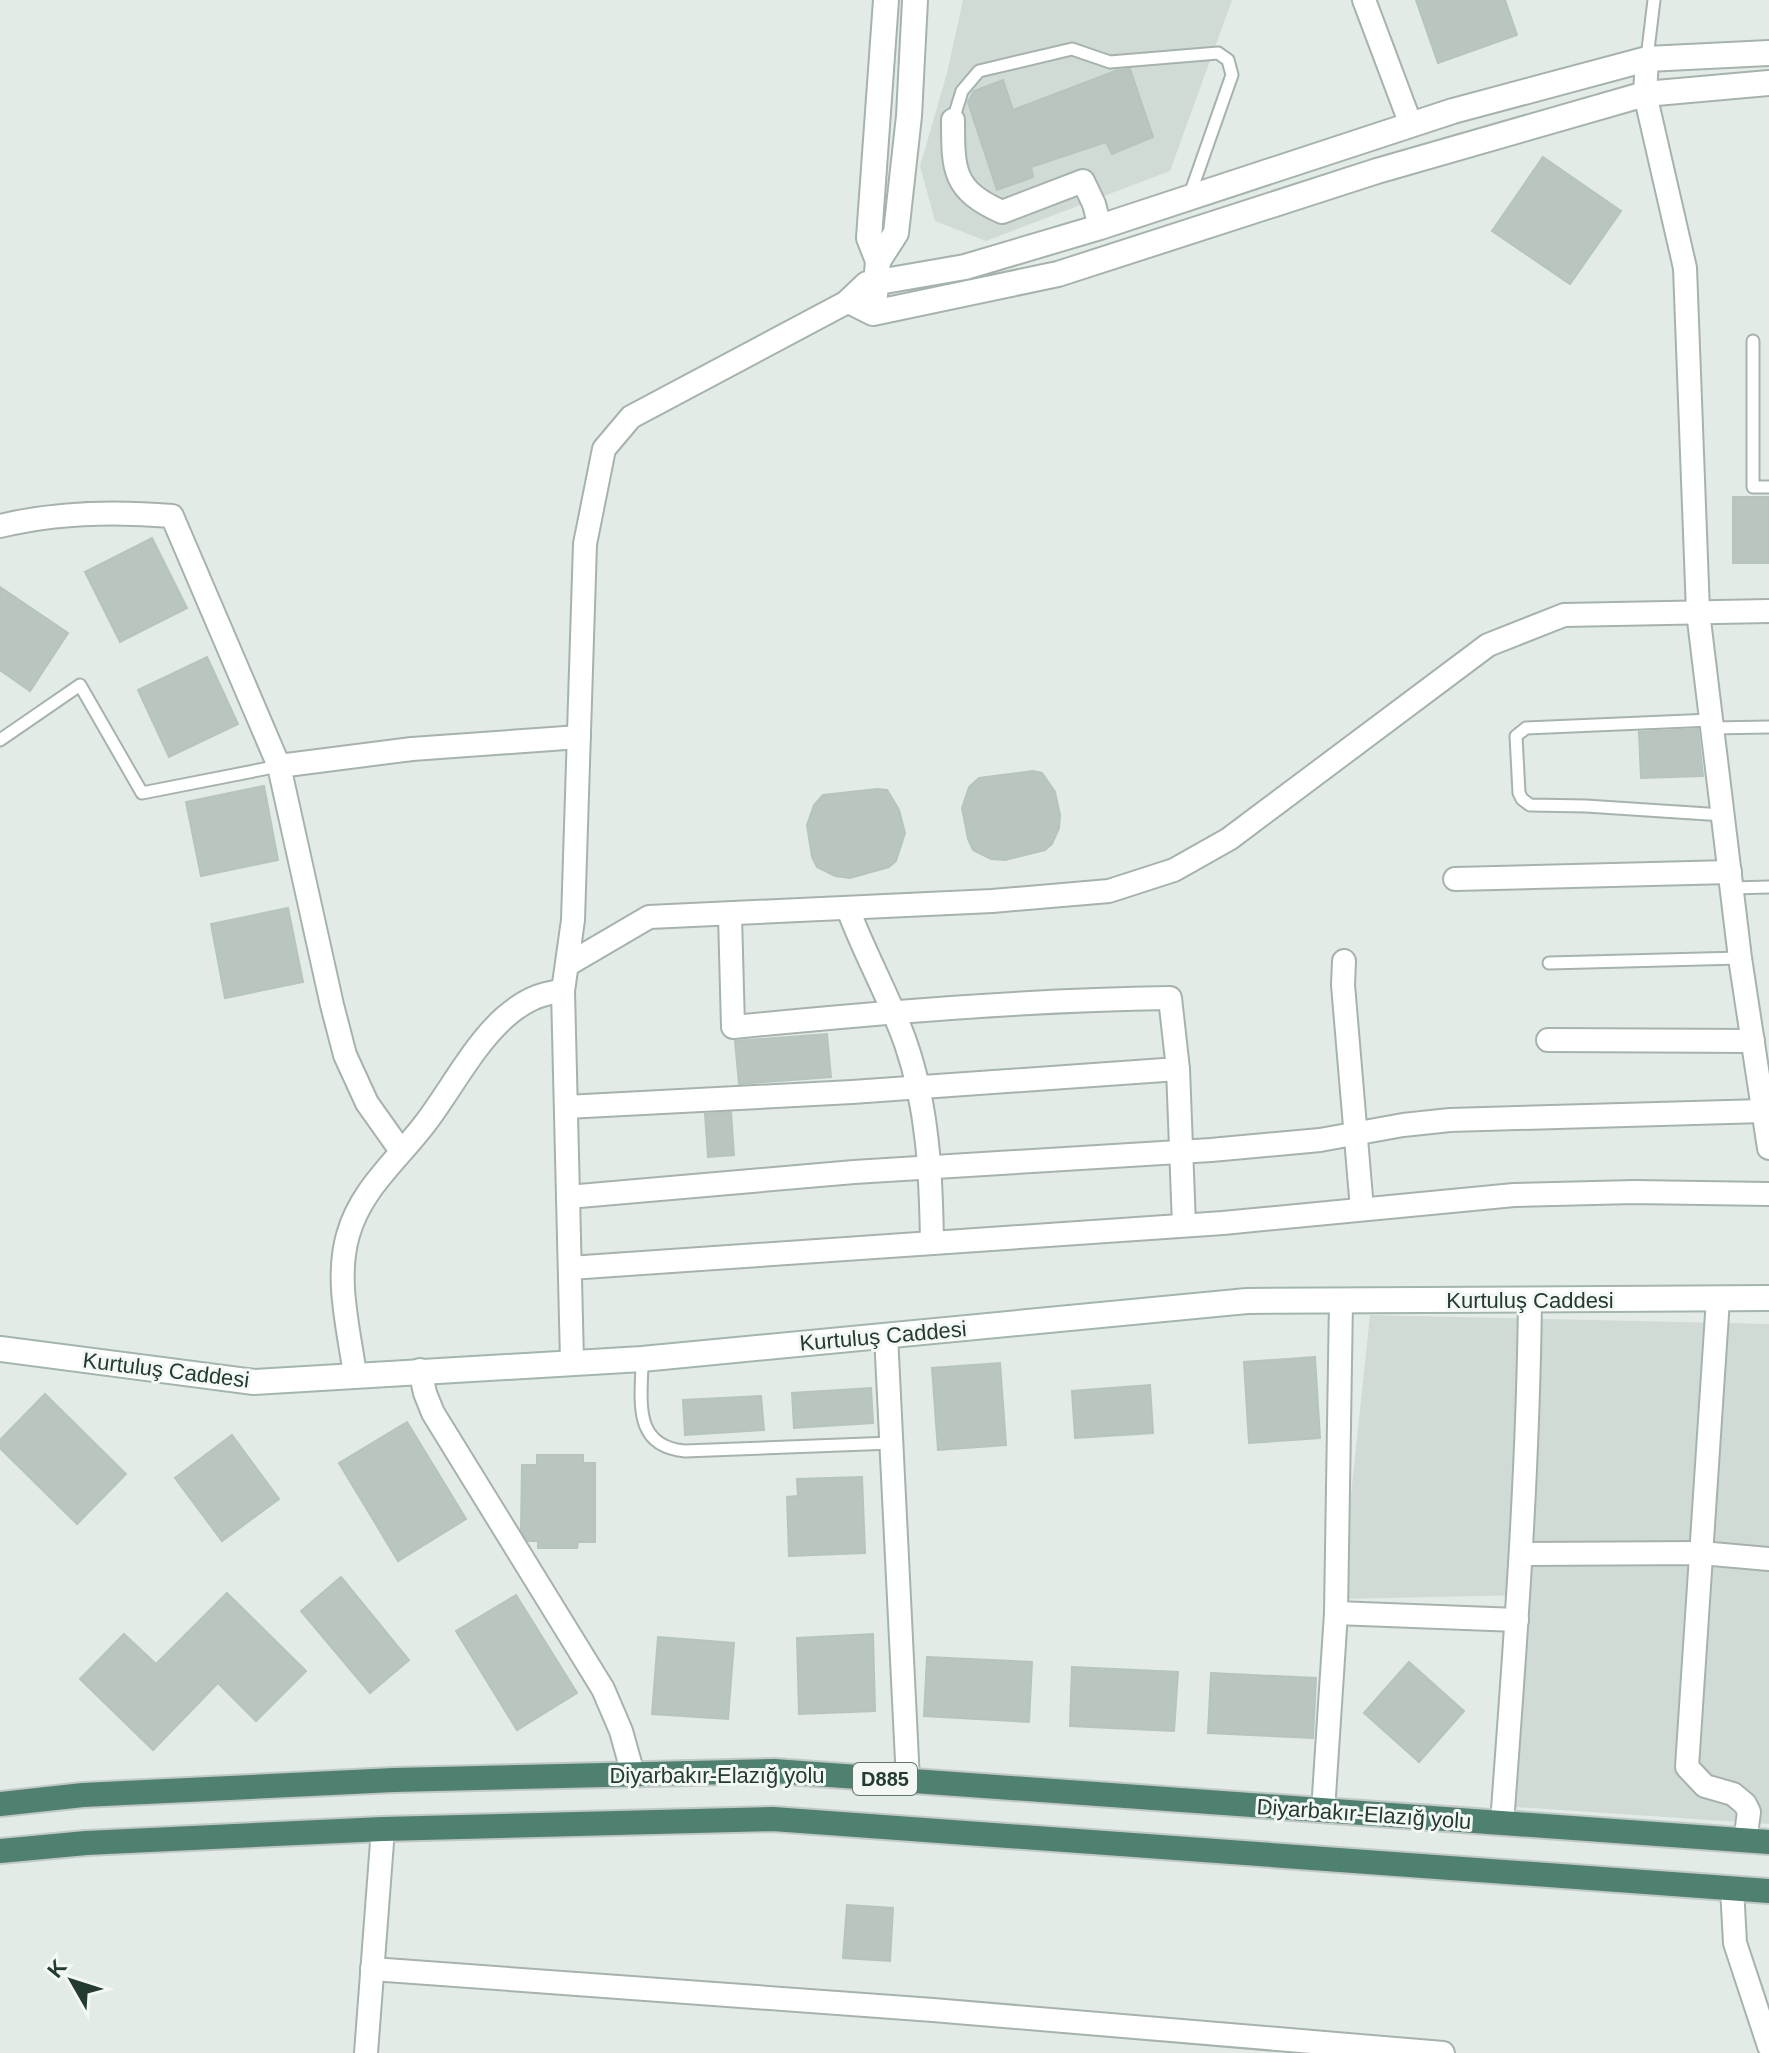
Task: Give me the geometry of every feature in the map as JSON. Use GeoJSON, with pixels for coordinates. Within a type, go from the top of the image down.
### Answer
{"type":"FeatureCollection","features":[{"type":"Feature","properties":{"kind":"highway","name":"Diyarbakır-Elazığ yolu"},"geometry":{"type":"LineString","coordinates":[[0,1804],[83,1795],[394,1780],[774,1771],[1757,1842]]}},
{"type":"Feature","properties":{"kind":"highway","name":"Diyarbakır-Elazığ yolu"},"geometry":{"type":"LineString","coordinates":[[0,1851],[86,1843],[383,1829],[773,1819],[1769,1891]]}},
{"type":"Feature","properties":{"kind":"street"},"geometry":{"type":"LineString","coordinates":[[873,313],[877,271],[869,238],[886,0]]}},
{"type":"Feature","properties":{"kind":"street"},"geometry":{"type":"LineString","coordinates":[[572,1361],[563,991],[573,920],[585,544],[604,449],[631,417],[849,301],[877,271],[896,233],[909,116],[915,0]]}},
{"type":"Feature","properties":{"kind":"street"},"geometry":{"type":"LineString","coordinates":[[1364,0],[1411,125]]}},
{"type":"Feature","properties":{"kind":"street"},"geometry":{"type":"LineString","coordinates":[[877,271],[965,267],[1100,227],[1453,111],[1647,59],[1769,53]]}},
{"type":"Feature","properties":{"kind":"street"},"geometry":{"type":"LineString","coordinates":[[1647,59],[1645,94],[1685,268],[1698,612],[1740,958],[1761,1041],[1769,1148]]}},
{"type":"Feature","properties":{"kind":"street"},"geometry":{"type":"LineString","coordinates":[[849,301],[873,313],[1058,274],[1377,171],[1645,94],[1769,83]]}},
{"type":"Feature","properties":{"kind":"street"},"geometry":{"type":"LineString","coordinates":[[953,120],[961,186],[979,202],[1002,212],[1083,181],[1100,227]]}},
{"type":"Feature","properties":{"kind":"street"},"geometry":{"type":"LineString","coordinates":[[0,526],[95,513],[172,516],[279,766],[345,1055],[367,1103],[401,1151]]}},
{"type":"Feature","properties":{"kind":"street"},"geometry":{"type":"LineString","coordinates":[[567,965],[649,917],[992,901],[1109,891],[1174,870],[1229,839],[1488,645],[1564,615],[1769,611]]}},
{"type":"Feature","properties":{"kind":"street"},"geometry":{"type":"LineString","coordinates":[[279,766],[412,749],[579,737]]}},
{"type":"Feature","properties":{"kind":"street"},"geometry":{"type":"LineString","coordinates":[[1455,879],[1731,880]]}},
{"type":"Feature","properties":{"kind":"street"},"geometry":{"type":"LineString","coordinates":[[848,909],[893,1011],[918,1086],[931,1167],[932,1243]]}},
{"type":"Feature","properties":{"kind":"street"},"geometry":{"type":"LineString","coordinates":[[730,915],[733,1027],[893,1011],[1091,999],[1170,998],[1178,1069],[1184,1225]]}},
{"type":"Feature","properties":{"kind":"street"},"geometry":{"type":"LineString","coordinates":[[1344,961],[1343,985],[1362,1209]]}},
{"type":"Feature","properties":{"kind":"street"},"geometry":{"type":"LineString","coordinates":[[355,1375],[343,1281],[347,1239],[368,1190],[502,1020],[530,998],[563,991]]}},
{"type":"Feature","properties":{"kind":"street"},"geometry":{"type":"LineString","coordinates":[[1548,1040],[1761,1041]]}},
{"type":"Feature","properties":{"kind":"street"},"geometry":{"type":"LineString","coordinates":[[566,1107],[1178,1069]]}},
{"type":"Feature","properties":{"kind":"street"},"geometry":{"type":"LineString","coordinates":[[568,1197],[931,1167],[1320,1140],[1450,1120],[1766,1120]]}},
{"type":"Feature","properties":{"kind":"street"},"geometry":{"type":"LineString","coordinates":[[570,1268],[1184,1225],[1454,1199],[1574,1193],[1769,1194]]}},
{"type":"Feature","properties":{"kind":"street","name":"Kurtuluş Caddesi"},"geometry":{"type":"LineString","coordinates":[[0,1349],[254,1382],[642,1359],[1247,1301],[1769,1298]]}},
{"type":"Feature","properties":{"kind":"street"},"geometry":{"type":"LineString","coordinates":[[1718,1299],[1687,1767],[1705,1786],[1733,1794],[1745,1804],[1757,1842]]}},
{"type":"Feature","properties":{"kind":"street"},"geometry":{"type":"LineString","coordinates":[[1323,1811],[1336,1613],[1341,1300]]}},
{"type":"Feature","properties":{"kind":"street"},"geometry":{"type":"LineString","coordinates":[[1502,1823],[1521,1554],[1530,1300]]}},
{"type":"Feature","properties":{"kind":"street"},"geometry":{"type":"LineString","coordinates":[[886,1335],[908,1781]]}},
{"type":"Feature","properties":{"kind":"street"},"geometry":{"type":"LineString","coordinates":[[420,1370],[433,1413],[603,1689],[621,1731],[633,1774]]}},
{"type":"Feature","properties":{"kind":"street"},"geometry":{"type":"LineString","coordinates":[[1521,1554],[1701,1553],[1769,1559]]}},
{"type":"Feature","properties":{"kind":"street"},"geometry":{"type":"LineString","coordinates":[[1336,1613],[1517,1620]]}},
{"type":"Feature","properties":{"kind":"street"},"geometry":{"type":"LineString","coordinates":[[366,2053],[383,1829]]}},
{"type":"Feature","properties":{"kind":"street"},"geometry":{"type":"LineString","coordinates":[[1732,1888],[1735,1943],[1769,2046]]}},
{"type":"Feature","properties":{"kind":"street"},"geometry":{"type":"LineString","coordinates":[[372,1969],[933,2010],[1443,2053]]}},
{"type":"Feature","properties":{"kind":"lane"},"geometry":{"type":"LineString","coordinates":[[1647,59],[1654,0]]}},
{"type":"Feature","properties":{"kind":"lane"},"geometry":{"type":"LineString","coordinates":[[953,120],[962,91],[979,71],[1072,49],[1110,62],[1218,53],[1228,60],[1232,75],[1189,198]]}},
{"type":"Feature","properties":{"kind":"lane"},"geometry":{"type":"LineString","coordinates":[[1753,341],[1753,487],[1769,487]]}},
{"type":"Feature","properties":{"kind":"lane"},"geometry":{"type":"LineString","coordinates":[[0,740],[80,685],[142,793],[279,766]]}},
{"type":"Feature","properties":{"kind":"lane"},"geometry":{"type":"LineString","coordinates":[[1723,815],[1530,805],[1519,793],[1516,736],[1526,728],[1712,724],[1769,727]]}},
{"type":"Feature","properties":{"kind":"lane"},"geometry":{"type":"LineString","coordinates":[[1731,880],[1769,887]]}},
{"type":"Feature","properties":{"kind":"lane"},"geometry":{"type":"LineString","coordinates":[[1549,963],[1740,958]]}},
{"type":"Feature","properties":{"kind":"lane"},"geometry":{"type":"LineString","coordinates":[[642,1359],[642,1421],[650,1436],[665,1447],[685,1451],[892,1443]]}},
{"type":"Feature","properties":{"kind":"shaded area"},"geometry":{"type":"Polygon","coordinates":[[[963,0],[1232,0],[1170,171],[986,241],[935,221],[920,166],[947,73],[963,0]]]}},
{"type":"Feature","properties":{"kind":"shaded area"},"geometry":{"type":"Polygon","coordinates":[[[1370,1315],[1769,1324],[1769,1824],[1515,1807],[1531,1595],[1340,1599],[1370,1315]]]}},
{"type":"Feature","properties":{"kind":"building"},"geometry":{"type":"Polygon","coordinates":[[[1416,0],[1505,0],[1517,35],[1438,63],[1416,0]]]}},
{"type":"Feature","properties":{"kind":"building"},"geometry":{"type":"Polygon","coordinates":[[[1130,69],[1153,137],[1112,154],[1106,142],[1031,167],[1033,177],[997,190],[968,102],[974,91],[1003,80],[1013,110],[1118,70],[1130,69]]]}},
{"type":"Feature","properties":{"kind":"building"},"geometry":{"type":"Polygon","coordinates":[[[1543,157],[1621,211],[1570,284],[1492,231],[1543,157]]]}},
{"type":"Feature","properties":{"kind":"building"},"geometry":{"type":"Polygon","coordinates":[[[1733,497],[1769,497],[1769,563],[1733,563],[1733,497]]]}},
{"type":"Feature","properties":{"kind":"building"},"geometry":{"type":"Polygon","coordinates":[[[152,538],[187,608],[120,642],[85,572],[152,538]]]}},
{"type":"Feature","properties":{"kind":"building"},"geometry":{"type":"Polygon","coordinates":[[[0,587],[68,633],[30,691],[0,670],[0,587]]]}},
{"type":"Feature","properties":{"kind":"building"},"geometry":{"type":"Polygon","coordinates":[[[207,657],[238,724],[169,757],[138,690],[207,657]]]}},
{"type":"Feature","properties":{"kind":"building"},"geometry":{"type":"Polygon","coordinates":[[[1698,729],[1703,776],[1641,778],[1639,732],[1698,729]]]}},
{"type":"Feature","properties":{"kind":"building"},"geometry":{"type":"Polygon","coordinates":[[[1033,771],[1042,773],[1055,792],[1060,815],[1059,828],[1052,844],[1045,850],[1005,860],[991,859],[973,850],[962,808],[969,787],[979,778],[1033,771]]]}},
{"type":"Feature","properties":{"kind":"building"},"geometry":{"type":"Polygon","coordinates":[[[264,786],[278,860],[201,876],[186,802],[264,786]]]}},
{"type":"Feature","properties":{"kind":"building"},"geometry":{"type":"Polygon","coordinates":[[[887,790],[899,810],[905,833],[896,861],[889,867],[850,878],[835,876],[817,867],[812,857],[807,825],[814,805],[823,795],[887,790]]]}},
{"type":"Feature","properties":{"kind":"building"},"geometry":{"type":"Polygon","coordinates":[[[288,908],[303,982],[225,998],[211,924],[288,908]]]}},
{"type":"Feature","properties":{"kind":"building"},"geometry":{"type":"Polygon","coordinates":[[[827,1034],[831,1077],[739,1084],[735,1041],[827,1034]]]}},
{"type":"Feature","properties":{"kind":"building"},"geometry":{"type":"Polygon","coordinates":[[[731,1112],[734,1155],[708,1157],[705,1114],[731,1112]]]}},
{"type":"Feature","properties":{"kind":"building"},"geometry":{"type":"Polygon","coordinates":[[[1315,1357],[1320,1438],[1249,1443],[1244,1362],[1315,1357]]]}},
{"type":"Feature","properties":{"kind":"building"},"geometry":{"type":"Polygon","coordinates":[[[1000,1363],[1006,1445],[938,1450],[932,1368],[1000,1363]]]}},
{"type":"Feature","properties":{"kind":"building"},"geometry":{"type":"Polygon","coordinates":[[[1150,1385],[1153,1433],[1075,1438],[1072,1391],[1150,1385]]]}},
{"type":"Feature","properties":{"kind":"building"},"geometry":{"type":"Polygon","coordinates":[[[871,1388],[873,1423],[794,1428],[792,1393],[871,1388]]]}},
{"type":"Feature","properties":{"kind":"building"},"geometry":{"type":"Polygon","coordinates":[[[45,1394],[126,1474],[77,1524],[0,1448],[0,1440],[45,1394]]]}},
{"type":"Feature","properties":{"kind":"building"},"geometry":{"type":"Polygon","coordinates":[[[761,1396],[764,1430],[685,1435],[683,1400],[761,1396]]]}},
{"type":"Feature","properties":{"kind":"building"},"geometry":{"type":"Polygon","coordinates":[[[407,1422],[466,1519],[398,1561],[339,1463],[407,1422]]]}},
{"type":"Feature","properties":{"kind":"building"},"geometry":{"type":"Polygon","coordinates":[[[232,1435],[279,1499],[222,1541],[175,1478],[232,1435]]]}},
{"type":"Feature","properties":{"kind":"building"},"geometry":{"type":"Polygon","coordinates":[[[537,1455],[583,1455],[583,1463],[595,1463],[595,1542],[578,1542],[577,1548],[538,1548],[538,1541],[528,1541],[521,1530],[522,1465],[537,1465],[537,1455]]]}},
{"type":"Feature","properties":{"kind":"building"},"geometry":{"type":"Polygon","coordinates":[[[862,1477],[865,1553],[789,1556],[787,1497],[798,1496],[797,1479],[862,1477]]]}},
{"type":"Feature","properties":{"kind":"building"},"geometry":{"type":"Polygon","coordinates":[[[341,1577],[409,1660],[370,1693],[301,1611],[341,1577]]]}},
{"type":"Feature","properties":{"kind":"building"},"geometry":{"type":"Polygon","coordinates":[[[227,1593],[306,1671],[256,1721],[218,1683],[153,1750],[80,1679],[124,1634],[156,1664],[227,1593]]]}},
{"type":"Feature","properties":{"kind":"building"},"geometry":{"type":"Polygon","coordinates":[[[516,1595],[577,1693],[517,1730],[456,1631],[516,1595]]]}},
{"type":"Feature","properties":{"kind":"building"},"geometry":{"type":"Polygon","coordinates":[[[873,1634],[875,1711],[799,1714],[797,1638],[873,1634]]]}},
{"type":"Feature","properties":{"kind":"building"},"geometry":{"type":"Polygon","coordinates":[[[658,1637],[734,1643],[728,1719],[652,1714],[658,1637]]]}},
{"type":"Feature","properties":{"kind":"building"},"geometry":{"type":"Polygon","coordinates":[[[927,1657],[1032,1662],[1029,1722],[924,1716],[927,1657]]]}},
{"type":"Feature","properties":{"kind":"building"},"geometry":{"type":"Polygon","coordinates":[[[1409,1662],[1464,1711],[1419,1762],[1364,1713],[1409,1662]]]}},
{"type":"Feature","properties":{"kind":"building"},"geometry":{"type":"Polygon","coordinates":[[[1072,1667],[1178,1672],[1174,1731],[1070,1726],[1072,1667]]]}},
{"type":"Feature","properties":{"kind":"building"},"geometry":{"type":"Polygon","coordinates":[[[1211,1673],[1316,1678],[1313,1738],[1208,1733],[1211,1673]]]}},
{"type":"Feature","properties":{"kind":"building"},"geometry":{"type":"Polygon","coordinates":[[[847,1905],[893,1908],[890,1961],[843,1958],[847,1905]]]}}]}
